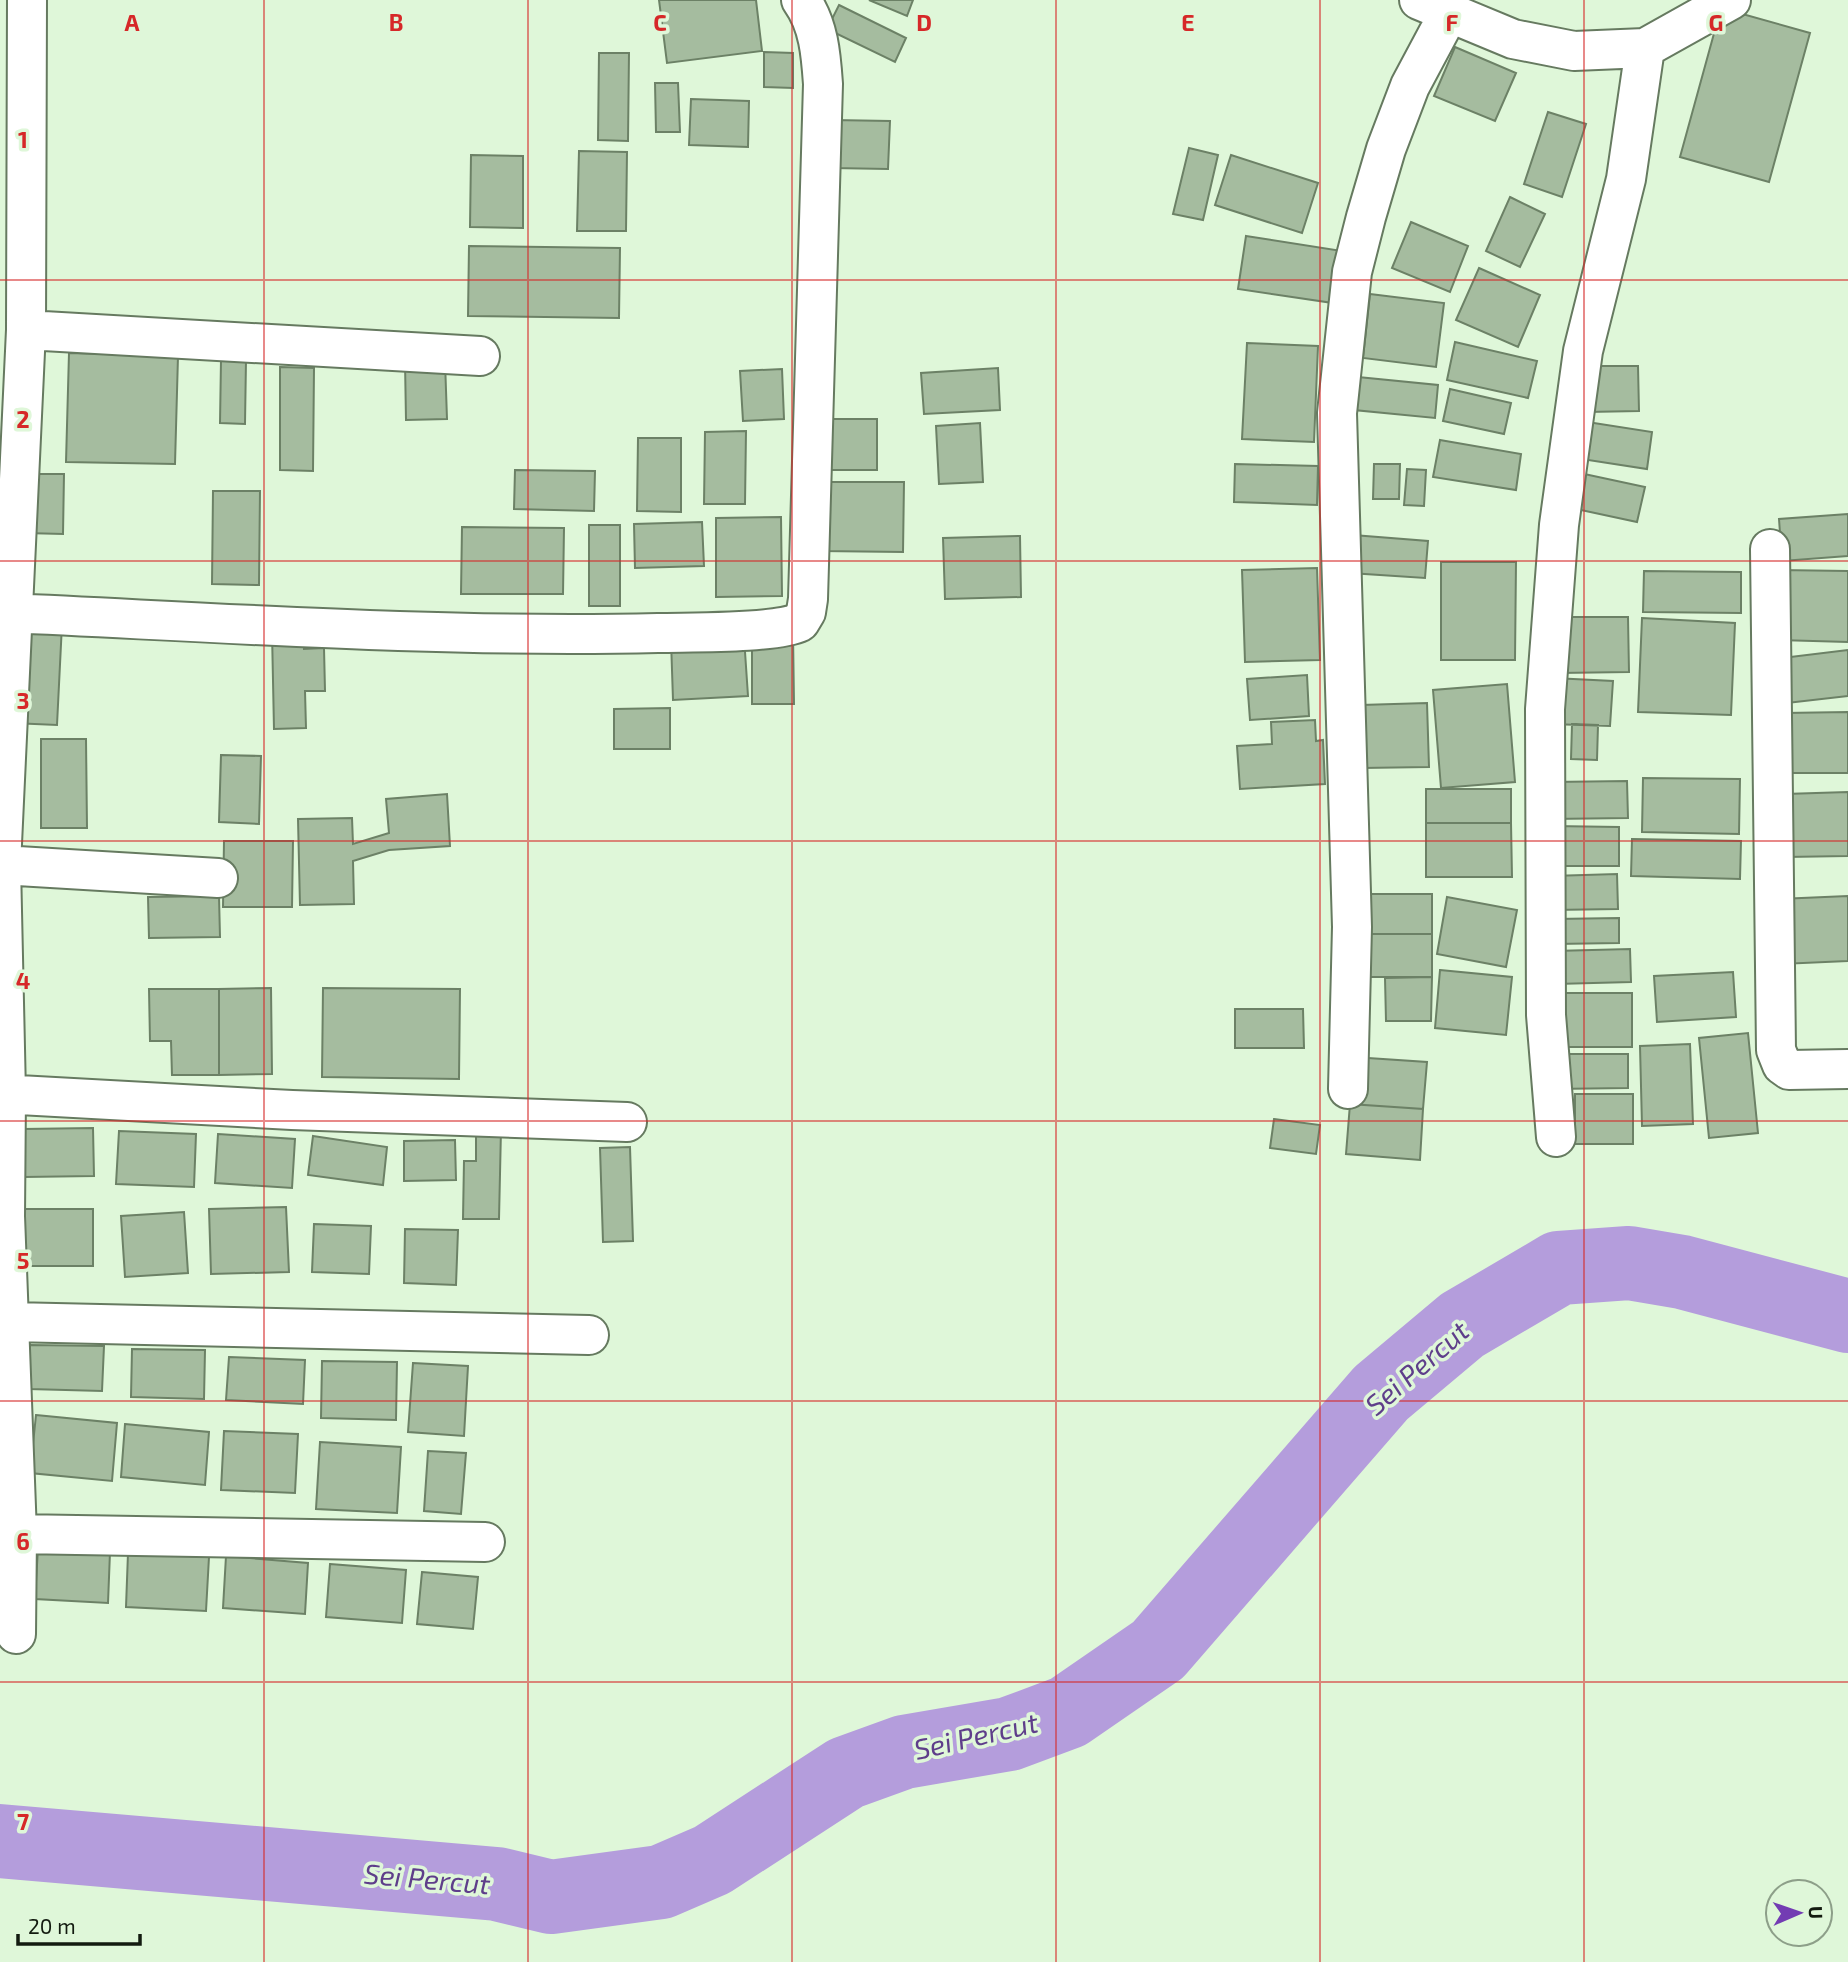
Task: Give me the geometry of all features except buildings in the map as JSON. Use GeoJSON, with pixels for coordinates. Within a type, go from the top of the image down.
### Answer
{"type":"FeatureCollection","features":[{"type":"Feature","properties":{"kind":"street"},"geometry":{"type":"LineString","coordinates":[[16,1634],[17,1534],[5,1216],[1,865],[10,614],[26,330],[27,0]]}},
{"type":"Feature","properties":{"kind":"street"},"geometry":{"type":"LineString","coordinates":[[10,614],[394,631],[588,635],[715,631],[783,626],[800,622],[806,612],[808,599],[823,85],[814,26],[801,0]]}},
{"type":"Feature","properties":{"kind":"street"},"geometry":{"type":"LineString","coordinates":[[1348,1089],[1352,927],[1337,413],[1352,272],[1386,149],[1410,86],[1435,6],[1513,39],[1574,51],[1645,48],[1731,0]]}},
{"type":"Feature","properties":{"kind":"street"},"geometry":{"type":"LineString","coordinates":[[1556,1137],[1546,1015],[1545,709],[1559,525],[1583,351],[1626,178],[1645,48]]}},
{"type":"Feature","properties":{"kind":"street"},"geometry":{"type":"LineString","coordinates":[[26,330],[360,352],[480,356]]}},
{"type":"Feature","properties":{"kind":"street"},"geometry":{"type":"LineString","coordinates":[[1770,549],[1776,1050],[1782,1065],[1789,1070],[1848,1069]]}},
{"type":"Feature","properties":{"kind":"street"},"geometry":{"type":"LineString","coordinates":[[1,865],[218,878]]}},
{"type":"Feature","properties":{"kind":"street"},"geometry":{"type":"LineString","coordinates":[[3,1094],[292,1110],[627,1122]]}},
{"type":"Feature","properties":{"kind":"street"},"geometry":{"type":"LineString","coordinates":[[10,1322],[589,1335]]}},
{"type":"Feature","properties":{"kind":"street"},"geometry":{"type":"LineString","coordinates":[[17,1534],[485,1542]]}},
{"type":"Feature","properties":{"kind":"waterway","name":"Sei Percut"},"geometry":{"type":"LineString","coordinates":[[0,1841],[497,1884],[551,1897],[661,1882],[712,1860],[846,1773],[904,1752],[1009,1734],[1068,1712],[1158,1650],[1381,1393],[1462,1325],[1559,1268],[1629,1263],[1682,1272],[1848,1316]]}}]}
